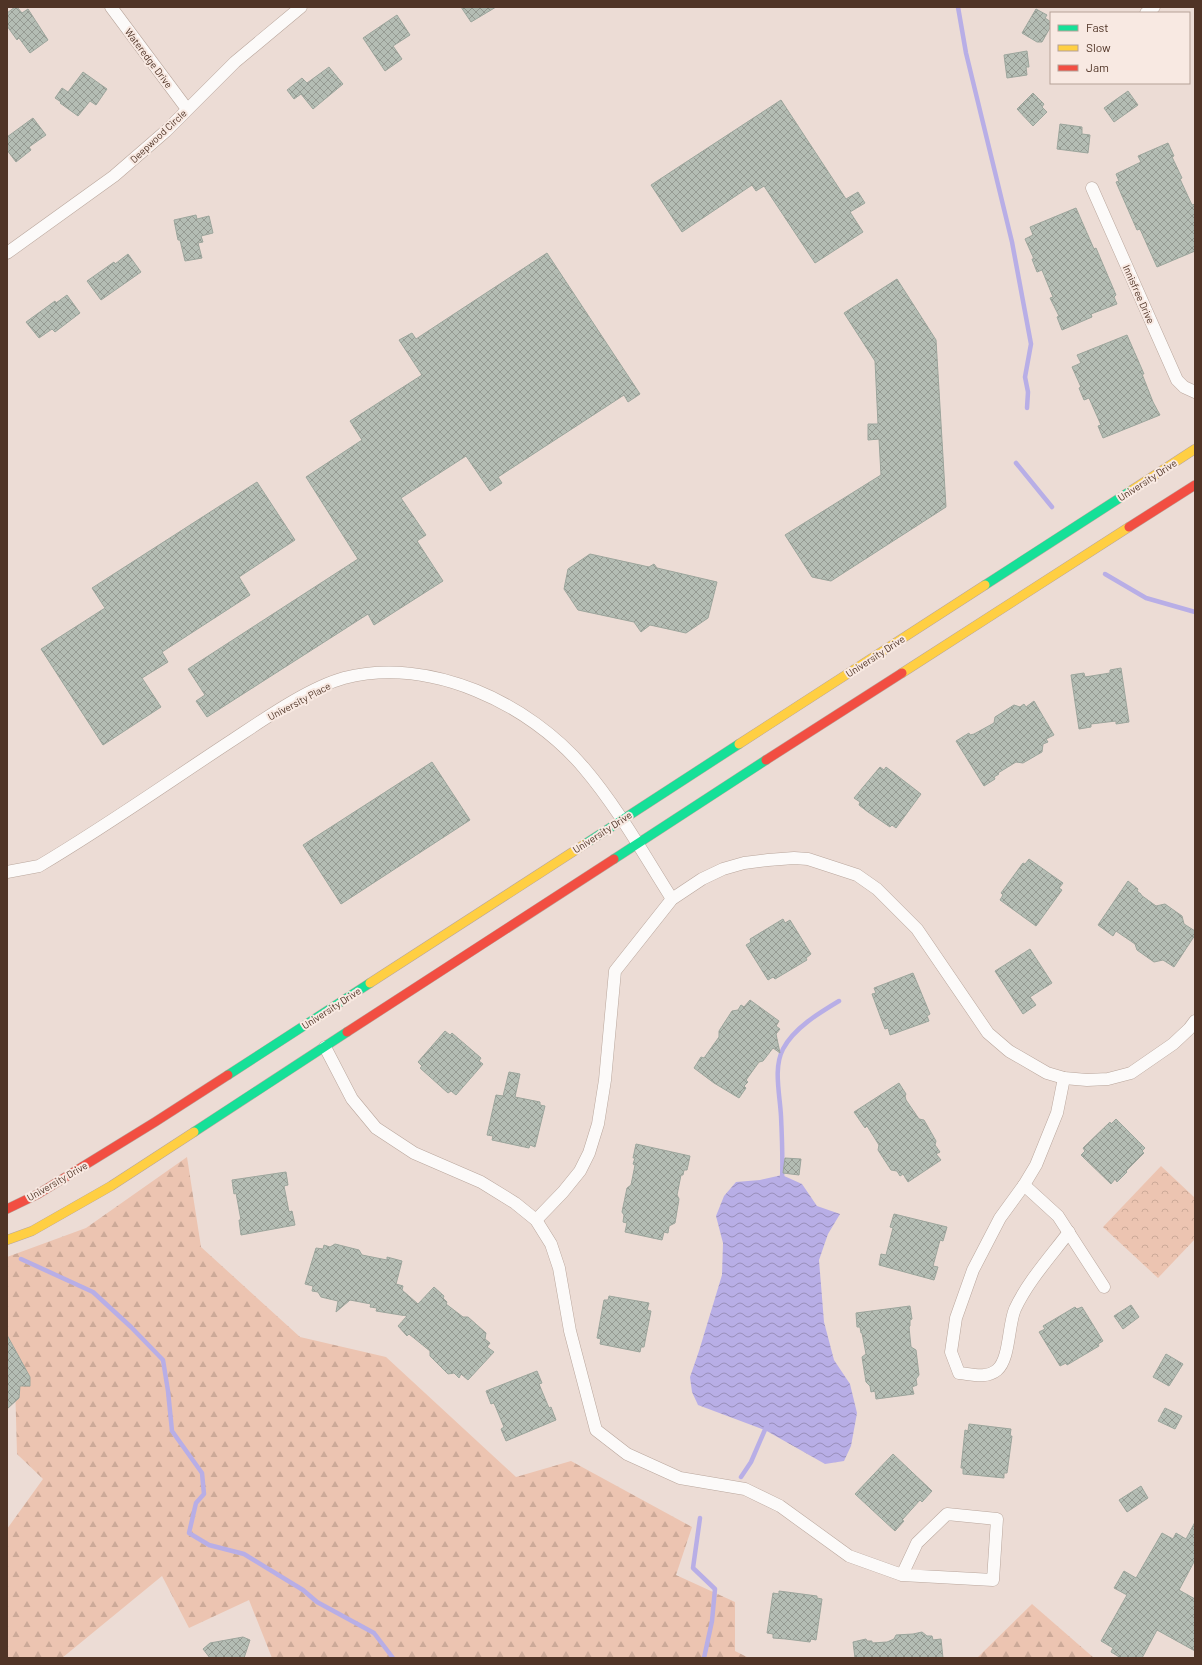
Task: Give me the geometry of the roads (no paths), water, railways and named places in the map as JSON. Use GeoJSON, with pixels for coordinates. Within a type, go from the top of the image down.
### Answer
{"type":"FeatureCollection","features":[{"type":"Feature","properties":{"kind":"main road","name":"University Drive"},"geometry":{"type":"LineString","coordinates":[[7,1209],[38,1194],[148,1126],[1195,450]]}},
{"type":"Feature","properties":{"kind":"main road"},"geometry":{"type":"LineString","coordinates":[[7,1240],[32,1231],[111,1186],[770,758],[1195,485]]}},
{"type":"Feature","properties":{"kind":"street","name":"Wateredge Drive"},"geometry":{"type":"LineString","coordinates":[[111,7],[188,109]]}},
{"type":"Feature","properties":{"kind":"street","name":"Deepwood Circle"},"geometry":{"type":"LineString","coordinates":[[7,254],[114,176],[148,147],[235,62],[301,7]]}},
{"type":"Feature","properties":{"kind":"street","name":"Innisfree Drive"},"geometry":{"type":"LineString","coordinates":[[1092,188],[1177,380],[1184,388],[1195,392]]}},
{"type":"Feature","properties":{"kind":"street","name":"University Place"},"geometry":{"type":"LineString","coordinates":[[7,872],[39,866],[60,854],[261,722],[310,693],[343,678],[374,672],[430,676],[445,679],[494,699],[516,711],[552,736],[570,753],[604,794],[672,899]]}},
{"type":"Feature","properties":{"kind":"street"},"geometry":{"type":"LineString","coordinates":[[536,1220],[580,1171],[589,1153],[598,1124],[605,1080],[615,971],[672,899],[702,879],[723,869],[744,863],[768,860],[808,859],[857,875],[877,889],[917,929],[988,1033],[1009,1051],[1027,1063],[1047,1073],[1064,1078],[1087,1080],[1108,1079],[1131,1073],[1173,1044],[1195,1021]]}},
{"type":"Feature","properties":{"kind":"street"},"geometry":{"type":"LineString","coordinates":[[325,1047],[352,1099],[376,1128],[414,1153],[481,1182],[515,1203],[536,1220],[551,1244],[559,1268],[573,1345],[596,1430],[627,1454],[680,1478],[745,1489],[780,1506],[849,1556],[902,1575],[993,1580],[997,1519],[947,1514],[917,1543],[902,1575]]}},
{"type":"Feature","properties":{"kind":"street"},"geometry":{"type":"LineString","coordinates":[[1064,1078],[1057,1113],[1036,1165],[1024,1185],[1000,1218],[973,1270],[956,1318],[951,1352],[959,1372],[986,1376],[998,1369],[1004,1357],[1014,1310],[1024,1293],[1069,1232]]}},
{"type":"Feature","properties":{"kind":"street"},"geometry":{"type":"LineString","coordinates":[[1024,1185],[1058,1216],[1104,1287]]}},
{"type":"Feature","properties":{"kind":"water"},"geometry":{"type":"Polygon","coordinates":[[[782,1175],[802,1184],[817,1206],[840,1214],[828,1234],[819,1260],[824,1322],[834,1360],[850,1384],[857,1413],[851,1446],[844,1461],[825,1464],[765,1430],[698,1405],[692,1392],[690,1377],[722,1275],[723,1243],[716,1216],[724,1196],[736,1182],[760,1180],[782,1175]]]}},
{"type":"Feature","properties":{"kind":"waterway"},"geometry":{"type":"LineString","coordinates":[[958,7],[966,53],[1012,242],[1031,344],[1025,377],[1028,392],[1027,408]]}},
{"type":"Feature","properties":{"kind":"waterway"},"geometry":{"type":"LineString","coordinates":[[1016,463],[1052,507]]}},
{"type":"Feature","properties":{"kind":"waterway"},"geometry":{"type":"LineString","coordinates":[[1105,574],[1146,598],[1195,612]]}},
{"type":"Feature","properties":{"kind":"waterway"},"geometry":{"type":"LineString","coordinates":[[782,1181],[782,1132],[778,1082],[778,1065],[780,1056],[788,1041],[800,1028],[815,1016],[839,1001]]}},
{"type":"Feature","properties":{"kind":"waterway"},"geometry":{"type":"LineString","coordinates":[[21,1259],[93,1292],[131,1327],[163,1360],[172,1431],[202,1473],[204,1494],[196,1503],[189,1533],[209,1545],[244,1554],[303,1590],[317,1602],[374,1633],[393,1658]]}},
{"type":"Feature","properties":{"kind":"waterway"},"geometry":{"type":"LineString","coordinates":[[741,1477],[751,1462],[767,1425]]}},
{"type":"Feature","properties":{"kind":"waterway"},"geometry":{"type":"LineString","coordinates":[[700,1518],[693,1568],[715,1589],[712,1621],[704,1658]]}}]}
